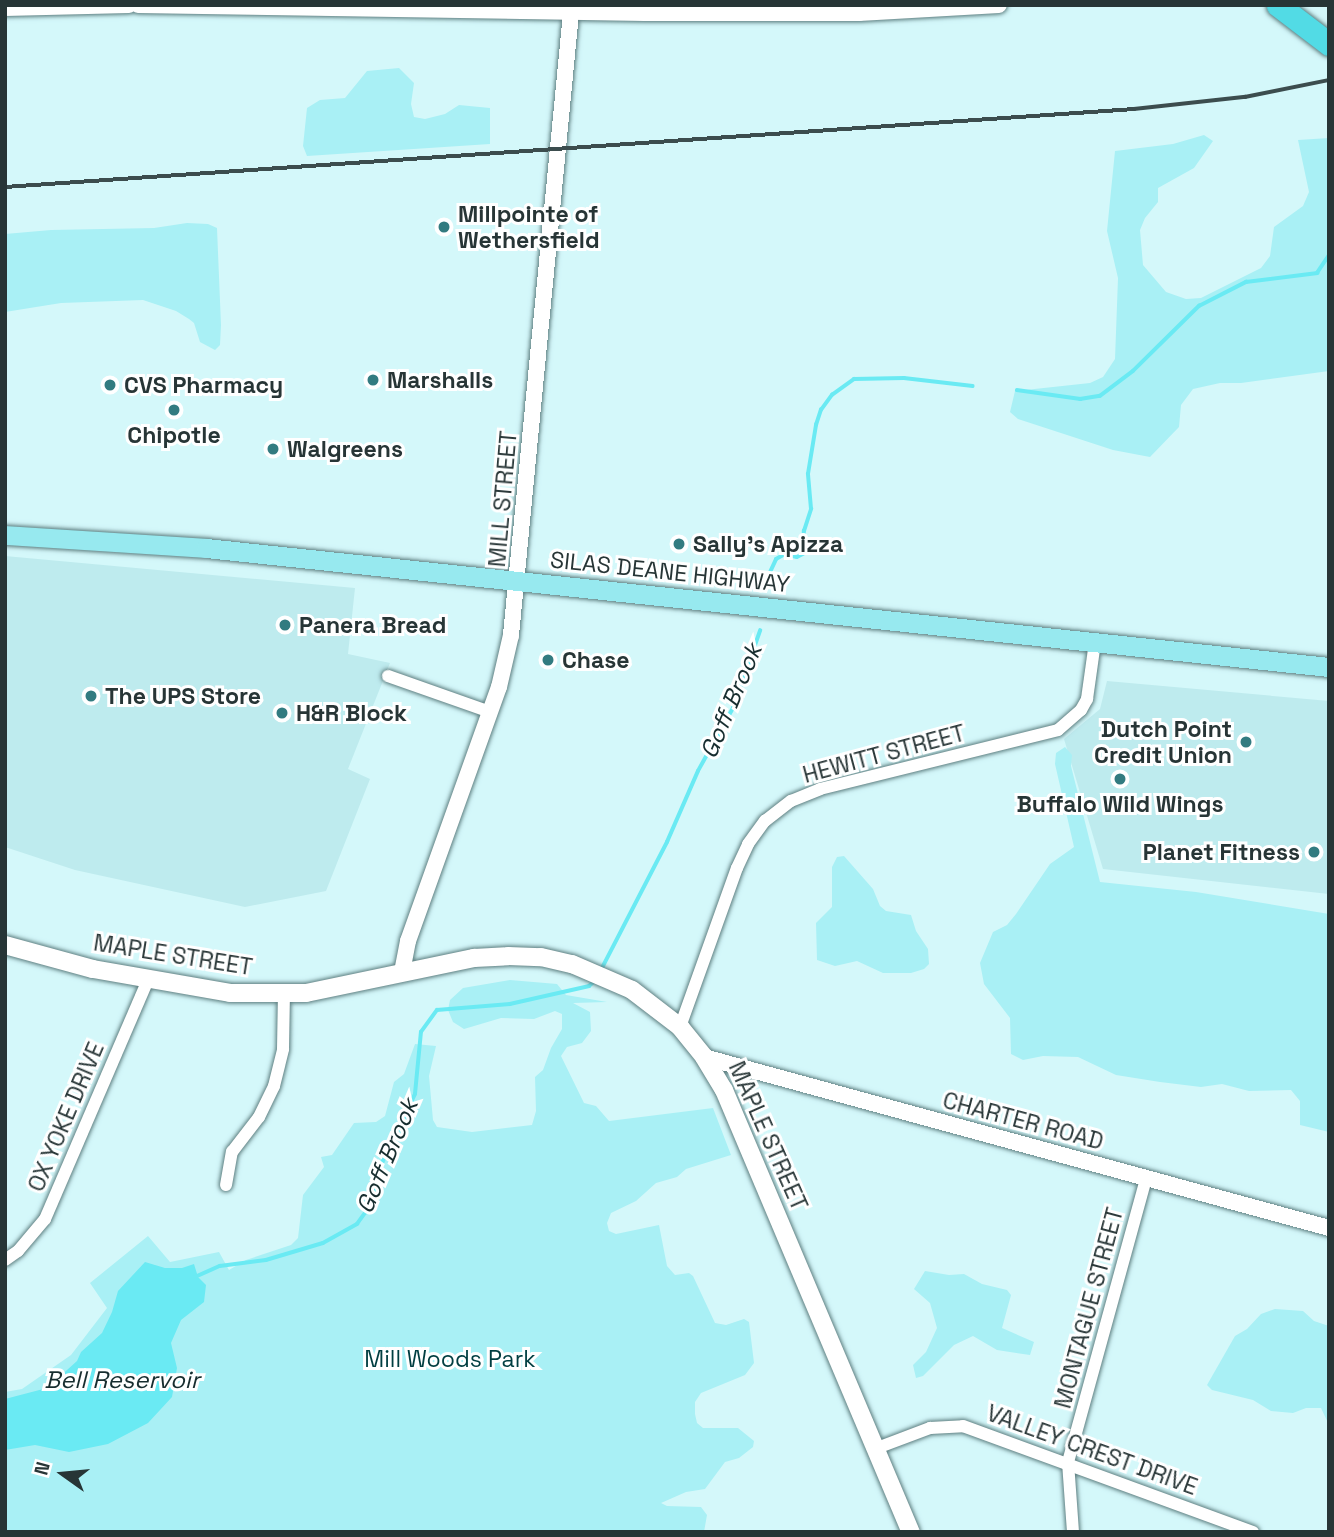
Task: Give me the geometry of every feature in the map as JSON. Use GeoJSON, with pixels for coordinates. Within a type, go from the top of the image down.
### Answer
{"type":"FeatureCollection","features":[{"type":"Feature","properties":{"kind":"highway"},"geometry":{"type":"LineString","coordinates":[[1278,5],[1329,44]]}},
{"type":"Feature","properties":{"kind":"main road","name":"SILAS DEANE HIGHWAY"},"geometry":{"type":"LineString","coordinates":[[5,535],[192,547],[1329,667]]}},
{"type":"Feature","properties":{"kind":"main road","name":"MAPLE STREET"},"geometry":{"type":"LineString","coordinates":[[5,945],[148,980],[230,993],[284,995],[474,958],[508,956],[541,957],[598,973],[632,990],[680,1027],[704,1057],[724,1090],[911,1532]]}},
{"type":"Feature","properties":{"kind":"street"},"geometry":{"type":"LineString","coordinates":[[5,8],[129,5]]}},
{"type":"Feature","properties":{"kind":"street"},"geometry":{"type":"LineString","coordinates":[[138,5],[494,8],[571,13],[999,5]]}},
{"type":"Feature","properties":{"kind":"street","name":"MILL STREET"},"geometry":{"type":"LineString","coordinates":[[402,972],[408,941],[490,712],[506,659],[518,581],[571,13]]}},
{"type":"Feature","properties":{"kind":"street","name":"HEWITT STREET"},"geometry":{"type":"LineString","coordinates":[[680,1027],[737,868],[748,844],[765,821],[791,801],[820,789],[1058,730],[1081,710],[1087,699],[1095,642]]}},
{"type":"Feature","properties":{"kind":"street"},"geometry":{"type":"LineString","coordinates":[[388,676],[490,712]]}},
{"type":"Feature","properties":{"kind":"street","name":"OX YOKE DRIVE"},"geometry":{"type":"LineString","coordinates":[[5,1259],[18,1251],[45,1219],[148,980]]}},
{"type":"Feature","properties":{"kind":"street"},"geometry":{"type":"LineString","coordinates":[[226,1185],[232,1152],[259,1117],[274,1086],[283,1049],[284,995]]}},
{"type":"Feature","properties":{"kind":"street","name":"CHARTER ROAD"},"geometry":{"type":"LineString","coordinates":[[704,1057],[1329,1228]]}},
{"type":"Feature","properties":{"kind":"street","name":"MONTAGUE STREET"},"geometry":{"type":"LineString","coordinates":[[1073,1532],[1068,1462],[1146,1179]]}},
{"type":"Feature","properties":{"kind":"street","name":"VALLEY CREST DRIVE"},"geometry":{"type":"LineString","coordinates":[[877,1448],[930,1428],[963,1426],[1068,1462],[1252,1532]]}},
{"type":"Feature","properties":{"kind":"shaded area"},"geometry":{"type":"Polygon","coordinates":[[[5,556],[355,588],[348,654],[390,663],[348,769],[370,779],[326,891],[245,907],[75,870],[5,847],[5,556]]]}},
{"type":"Feature","properties":{"kind":"shaded area"},"geometry":{"type":"Polygon","coordinates":[[[1107,681],[1329,701],[1329,894],[1103,869],[1064,739],[1100,709],[1107,681]]]}},
{"type":"Feature","properties":{"kind":"green space"},"geometry":{"type":"Polygon","coordinates":[[[399,68],[414,83],[411,104],[414,117],[425,119],[445,114],[459,105],[490,108],[490,144],[307,156],[303,146],[307,108],[320,100],[345,98],[367,71],[399,68]]]}},
{"type":"Feature","properties":{"kind":"green space"},"geometry":{"type":"Polygon","coordinates":[[[1204,135],[1213,141],[1194,168],[1158,188],[1158,202],[1145,218],[1140,230],[1143,265],[1166,292],[1186,299],[1201,298],[1261,268],[1270,256],[1274,227],[1303,206],[1309,192],[1298,140],[1329,138],[1329,371],[1241,383],[1220,383],[1193,389],[1181,405],[1179,427],[1150,457],[1113,450],[1018,419],[1010,412],[1015,391],[1090,383],[1103,377],[1115,359],[1118,278],[1107,231],[1115,151],[1173,144],[1204,135]]]}},
{"type":"Feature","properties":{"kind":"green space"},"geometry":{"type":"Polygon","coordinates":[[[187,223],[208,224],[217,228],[221,325],[220,345],[215,350],[200,342],[194,323],[189,319],[176,311],[143,300],[61,303],[5,312],[5,234],[51,230],[154,228],[187,223]]]}},
{"type":"Feature","properties":{"kind":"green space"},"geometry":{"type":"Polygon","coordinates":[[[1065,747],[1072,755],[1071,766],[1100,882],[1196,892],[1329,914],[1329,1132],[1300,1125],[1300,1101],[1291,1090],[1249,1091],[1222,1084],[1201,1087],[1160,1082],[1116,1075],[1078,1057],[1043,1056],[1023,1060],[1011,1054],[1010,1018],[984,984],[980,963],[993,932],[1007,925],[1050,864],[1074,847],[1055,764],[1056,753],[1065,747]]]}},
{"type":"Feature","properties":{"kind":"green space"},"geometry":{"type":"Polygon","coordinates":[[[844,856],[873,889],[880,906],[886,911],[911,915],[916,931],[928,949],[929,964],[924,969],[911,973],[883,973],[857,961],[835,966],[817,960],[816,923],[832,907],[832,867],[837,857],[844,856]]]}},
{"type":"Feature","properties":{"kind":"green space","name":"Mill Woods Park"},"geometry":{"type":"Polygon","coordinates":[[[510,980],[557,984],[566,995],[607,1002],[573,1003],[590,1012],[591,1031],[582,1043],[567,1047],[561,1056],[584,1103],[596,1106],[609,1121],[713,1108],[731,1155],[686,1169],[677,1177],[656,1183],[636,1201],[611,1213],[607,1223],[609,1231],[616,1234],[659,1225],[667,1266],[675,1275],[689,1273],[693,1276],[715,1323],[726,1325],[744,1319],[749,1322],[754,1363],[745,1375],[701,1393],[695,1402],[695,1414],[697,1423],[703,1428],[738,1428],[754,1441],[753,1447],[739,1458],[725,1462],[705,1489],[686,1492],[661,1503],[667,1506],[701,1507],[707,1515],[704,1532],[5,1532],[5,1392],[22,1389],[71,1355],[107,1308],[90,1283],[148,1236],[170,1262],[219,1252],[229,1270],[246,1260],[291,1245],[298,1238],[303,1195],[324,1167],[321,1157],[332,1155],[354,1123],[376,1122],[385,1116],[394,1082],[404,1074],[415,1044],[436,1046],[429,1076],[433,1120],[437,1127],[472,1132],[532,1125],[536,1111],[535,1077],[543,1070],[562,1029],[562,1014],[555,1011],[534,1019],[501,1018],[464,1029],[453,1022],[448,1010],[450,1000],[463,988],[510,980]]]}},
{"type":"Feature","properties":{"kind":"green space"},"geometry":{"type":"Polygon","coordinates":[[[925,1271],[949,1275],[964,1274],[982,1284],[1007,1290],[1011,1295],[1002,1328],[1034,1342],[1030,1355],[997,1350],[973,1336],[954,1345],[923,1376],[916,1378],[913,1365],[926,1352],[937,1328],[930,1303],[914,1289],[925,1271]]]}},
{"type":"Feature","properties":{"kind":"green space"},"geometry":{"type":"Polygon","coordinates":[[[1275,1309],[1303,1311],[1314,1321],[1329,1326],[1329,1425],[1321,1408],[1306,1408],[1293,1413],[1271,1411],[1253,1400],[1212,1390],[1207,1385],[1235,1336],[1247,1329],[1261,1314],[1275,1309]]]}},
{"type":"Feature","properties":{"kind":"water","name":"Bell Reservoir"},"geometry":{"type":"Polygon","coordinates":[[[145,1262],[165,1268],[182,1268],[194,1264],[198,1277],[206,1285],[204,1302],[181,1320],[171,1343],[177,1368],[172,1397],[148,1423],[108,1444],[69,1452],[35,1445],[5,1450],[5,1399],[47,1388],[77,1361],[81,1352],[102,1333],[118,1291],[145,1262]]]}},
{"type":"Feature","properties":{"kind":"waterway","name":"Goff Brook"},"geometry":{"type":"LineString","coordinates":[[1017,390],[1080,399],[1100,396],[1133,371],[1199,306],[1246,282],[1317,273],[1329,255]]}},
{"type":"Feature","properties":{"kind":"waterway","name":"Goff Brook"},"geometry":{"type":"LineString","coordinates":[[765,583],[776,559],[785,554],[797,557],[803,554],[804,531],[811,509],[808,474],[816,425],[821,410],[832,395],[854,379],[904,378],[973,386]]}},
{"type":"Feature","properties":{"kind":"waterway","name":"Goff Brook"},"geometry":{"type":"LineString","coordinates":[[601,970],[667,842],[698,771],[733,708],[760,631]]}},
{"type":"Feature","properties":{"kind":"waterway","name":"Goff Brook"},"geometry":{"type":"LineString","coordinates":[[195,1277],[220,1266],[266,1260],[323,1243],[357,1224],[365,1213],[382,1163],[415,1094],[421,1032],[437,1010],[510,1004],[589,986],[596,980]]}},
{"type":"Feature","properties":{"kind":"railway"},"geometry":{"type":"LineString","coordinates":[[5,187],[1134,109],[1245,97],[1329,80]]}},
{"type":"Feature","properties":{"kind":"place","name":"Millpointe of Wethersfield"},"geometry":{"type":"Point","coordinates":[444,227]}},
{"type":"Feature","properties":{"kind":"place","name":"Marshalls"},"geometry":{"type":"Point","coordinates":[373,380]}},
{"type":"Feature","properties":{"kind":"place","name":"CVS Pharmacy"},"geometry":{"type":"Point","coordinates":[110,385]}},
{"type":"Feature","properties":{"kind":"place","name":"Chipotle"},"geometry":{"type":"Point","coordinates":[174,410]}},
{"type":"Feature","properties":{"kind":"place","name":"Walgreens"},"geometry":{"type":"Point","coordinates":[273,449]}},
{"type":"Feature","properties":{"kind":"place","name":"Sally's Apizza"},"geometry":{"type":"Point","coordinates":[679,544]}},
{"type":"Feature","properties":{"kind":"place","name":"Panera Bread"},"geometry":{"type":"Point","coordinates":[285,625]}},
{"type":"Feature","properties":{"kind":"place","name":"Chase"},"geometry":{"type":"Point","coordinates":[548,660]}},
{"type":"Feature","properties":{"kind":"place","name":"The UPS Store"},"geometry":{"type":"Point","coordinates":[91,696]}},
{"type":"Feature","properties":{"kind":"place","name":"H&R Block"},"geometry":{"type":"Point","coordinates":[282,713]}},
{"type":"Feature","properties":{"kind":"place","name":"Dutch Point Credit Union"},"geometry":{"type":"Point","coordinates":[1246,742]}},
{"type":"Feature","properties":{"kind":"place","name":"Buffalo Wild Wings"},"geometry":{"type":"Point","coordinates":[1120,779]}},
{"type":"Feature","properties":{"kind":"place","name":"Planet Fitness"},"geometry":{"type":"Point","coordinates":[1314,852]}}]}
